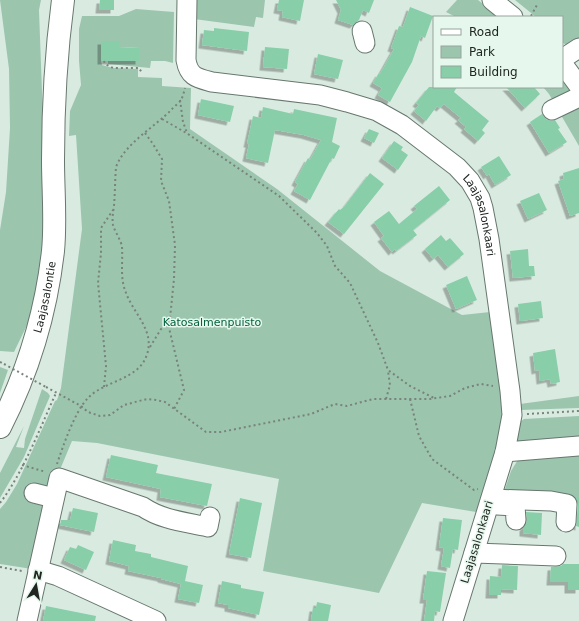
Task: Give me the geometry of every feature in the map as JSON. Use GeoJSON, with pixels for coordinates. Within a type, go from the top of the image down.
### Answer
{"type":"FeatureCollection","features":[{"type":"Feature","properties":{"kind":"main road","name":"Laajasalontie"},"geometry":{"type":"LineString","coordinates":[[48,0],[44,48],[53,160]]}},
{"type":"Feature","properties":{"kind":"main road","name":"Laajasalontie"},"geometry":{"type":"LineString","coordinates":[[0,427],[21,383],[32,353],[42,316],[53,250],[54,86],[63,0]]}},
{"type":"Feature","properties":{"kind":"street"},"geometry":{"type":"LineString","coordinates":[[187,0],[186,60],[187,69],[191,74]]}},
{"type":"Feature","properties":{"kind":"street"},"geometry":{"type":"LineString","coordinates":[[492,0],[520,16]]}},
{"type":"Feature","properties":{"kind":"street"},"geometry":{"type":"LineString","coordinates":[[563,58],[579,48]]}},
{"type":"Feature","properties":{"kind":"street"},"geometry":{"type":"LineString","coordinates":[[563,64],[579,86]]}},
{"type":"Feature","properties":{"kind":"street","name":"Laajasalonkaari"},"geometry":{"type":"LineString","coordinates":[[191,74],[212,82],[320,95],[377,111],[402,124],[457,168],[470,182],[480,198],[489,239],[512,415],[505,452],[453,621]]}},
{"type":"Feature","properties":{"kind":"street"},"geometry":{"type":"LineString","coordinates":[[552,110],[579,97]]}},
{"type":"Feature","properties":{"kind":"street"},"geometry":{"type":"LineString","coordinates":[[505,452],[579,446]]}},
{"type":"Feature","properties":{"kind":"street"},"geometry":{"type":"LineString","coordinates":[[27,621],[54,498],[56,476],[143,507],[153,514],[163,518],[208,527],[210,517]]}},
{"type":"Feature","properties":{"kind":"street"},"geometry":{"type":"LineString","coordinates":[[34,493],[54,498]]}},
{"type":"Feature","properties":{"kind":"street"},"geometry":{"type":"LineString","coordinates":[[492,496],[515,506],[516,520]]}},
{"type":"Feature","properties":{"kind":"street"},"geometry":{"type":"LineString","coordinates":[[492,496],[551,501],[567,504],[566,522]]}},
{"type":"Feature","properties":{"kind":"street"},"geometry":{"type":"LineString","coordinates":[[474,553],[556,556]]}},
{"type":"Feature","properties":{"kind":"street"},"geometry":{"type":"LineString","coordinates":[[38,570],[58,576],[156,621]]}},
{"type":"Feature","properties":{"kind":"path"},"geometry":{"type":"LineString","coordinates":[[523,16],[538,3]]}},
{"type":"Feature","properties":{"kind":"path"},"geometry":{"type":"LineString","coordinates":[[104,61],[105,64],[113,68],[139,68],[142,73]]}},
{"type":"Feature","properties":{"kind":"path"},"geometry":{"type":"LineString","coordinates":[[149,348],[147,331],[124,288],[122,246],[113,224],[116,167],[119,158],[162,119],[180,100],[191,74]]}},
{"type":"Feature","properties":{"kind":"path"},"geometry":{"type":"LineString","coordinates":[[180,100],[188,134]]}},
{"type":"Feature","properties":{"kind":"path"},"geometry":{"type":"LineString","coordinates":[[162,119],[188,134],[279,196],[317,233],[327,246],[335,266],[350,282],[378,343],[388,370],[390,385],[386,399]]}},
{"type":"Feature","properties":{"kind":"path"},"geometry":{"type":"LineString","coordinates":[[145,133],[162,159],[161,182],[169,201],[175,245],[174,279],[169,328],[184,390],[174,409]]}},
{"type":"Feature","properties":{"kind":"path"},"geometry":{"type":"LineString","coordinates":[[104,387],[106,366],[98,282],[101,252],[101,228],[114,210]]}},
{"type":"Feature","properties":{"kind":"path"},"geometry":{"type":"LineString","coordinates":[[22,465],[56,476],[63,446],[81,406],[88,397],[130,374],[141,366],[149,348],[161,329],[170,322]]}},
{"type":"Feature","properties":{"kind":"path"},"geometry":{"type":"LineString","coordinates":[[0,362],[81,406],[88,412],[103,416],[110,415],[124,406],[147,399],[165,402],[206,432],[221,432],[311,414],[335,404],[347,406],[373,399],[410,399],[450,396],[465,388],[481,384],[510,391]]}},
{"type":"Feature","properties":{"kind":"path"},"geometry":{"type":"LineString","coordinates":[[388,370],[410,386],[434,398]]}},
{"type":"Feature","properties":{"kind":"path"},"geometry":{"type":"LineString","coordinates":[[0,503],[7,494],[22,465],[56,393]]}},
{"type":"Feature","properties":{"kind":"path"},"geometry":{"type":"LineString","coordinates":[[410,399],[419,436],[432,459],[474,490],[492,496]]}},
{"type":"Feature","properties":{"kind":"path"},"geometry":{"type":"LineString","coordinates":[[512,415],[579,411]]}},
{"type":"Feature","properties":{"kind":"path"},"geometry":{"type":"LineString","coordinates":[[0,567],[31,572],[38,570]]}},
{"type":"Feature","properties":{"kind":"green space"},"geometry":{"type":"Polygon","coordinates":[[[0,0],[41,0],[39,10],[46,201],[44,258],[30,319],[14,352],[0,351],[0,230],[6,192],[10,128],[9,69],[0,0]]]}},
{"type":"Feature","properties":{"kind":"green space"},"geometry":{"type":"Polygon","coordinates":[[[195,0],[265,0],[263,18],[256,17],[254,27],[194,19],[195,0]]]}},
{"type":"Feature","properties":{"kind":"green space"},"geometry":{"type":"Polygon","coordinates":[[[457,0],[478,0],[499,16],[454,16],[446,12],[457,0]]]}},
{"type":"Feature","properties":{"kind":"green space"},"geometry":{"type":"Polygon","coordinates":[[[515,0],[579,0],[579,41],[566,45],[563,43],[563,16],[535,16],[515,0]]]}},
{"type":"Feature","properties":{"kind":"green space","name":"Katosalmenpuisto"},"geometry":{"type":"Polygon","coordinates":[[[136,9],[174,12],[173,63],[165,61],[151,61],[150,68],[108,64],[108,61],[139,61],[139,48],[119,47],[101,61],[102,65],[113,68],[138,69],[138,77],[162,78],[162,86],[191,88],[190,129],[277,189],[380,271],[462,315],[490,312],[507,409],[482,513],[422,503],[379,593],[263,571],[279,479],[97,443],[72,441],[46,503],[32,569],[0,564],[0,509],[17,484],[55,401],[57,400],[61,388],[82,229],[76,135],[69,136],[70,111],[81,85],[79,29],[82,16],[119,16],[136,9]]]}},
{"type":"Feature","properties":{"kind":"green space"},"geometry":{"type":"Polygon","coordinates":[[[563,76],[577,95],[556,106],[544,88],[563,88],[563,76]]]}},
{"type":"Feature","properties":{"kind":"green space"},"geometry":{"type":"Polygon","coordinates":[[[579,100],[579,146],[558,110],[579,100]]]}},
{"type":"Feature","properties":{"kind":"green space"},"geometry":{"type":"Polygon","coordinates":[[[0,367],[8,370],[0,393],[0,367]]]}},
{"type":"Feature","properties":{"kind":"green space"},"geometry":{"type":"Polygon","coordinates":[[[42,389],[50,396],[24,457],[0,498],[0,473],[24,426],[16,447],[24,448],[25,439],[42,389]]]}},
{"type":"Feature","properties":{"kind":"green space"},"geometry":{"type":"Polygon","coordinates":[[[579,396],[579,408],[521,410],[520,404],[579,396]]]}},
{"type":"Feature","properties":{"kind":"green space"},"geometry":{"type":"Polygon","coordinates":[[[579,416],[579,441],[521,445],[516,438],[517,424],[524,419],[579,416]]]}},
{"type":"Feature","properties":{"kind":"green space"},"geometry":{"type":"Polygon","coordinates":[[[579,453],[579,500],[503,495],[511,471],[519,458],[579,453]]]}},
{"type":"Feature","properties":{"kind":"building"},"geometry":{"type":"Polygon","coordinates":[[[100,0],[114,0],[114,10],[99,10],[100,0]]]}},
{"type":"Feature","properties":{"kind":"building"},"geometry":{"type":"Polygon","coordinates":[[[279,0],[304,0],[300,21],[282,17],[283,11],[277,10],[279,0]]]}},
{"type":"Feature","properties":{"kind":"building"},"geometry":{"type":"Polygon","coordinates":[[[336,0],[374,0],[369,13],[363,10],[359,20],[353,25],[338,20],[341,10],[336,0]]]}},
{"type":"Feature","properties":{"kind":"building"},"geometry":{"type":"Polygon","coordinates":[[[410,7],[433,16],[425,38],[421,36],[412,62],[390,102],[378,95],[382,88],[373,83],[379,73],[380,74],[394,49],[391,48],[399,26],[403,27],[410,7]]]}},
{"type":"Feature","properties":{"kind":"building"},"geometry":{"type":"Polygon","coordinates":[[[214,28],[249,32],[247,51],[202,45],[204,30],[214,31],[214,28]]]}},
{"type":"Feature","properties":{"kind":"building"},"geometry":{"type":"Polygon","coordinates":[[[101,41],[119,41],[119,47],[139,48],[139,61],[101,61],[101,41]]]}},
{"type":"Feature","properties":{"kind":"building"},"geometry":{"type":"Polygon","coordinates":[[[265,47],[289,49],[287,69],[263,67],[265,47]]]}},
{"type":"Feature","properties":{"kind":"building"},"geometry":{"type":"Polygon","coordinates":[[[318,54],[343,60],[338,79],[314,74],[318,54]]]}},
{"type":"Feature","properties":{"kind":"building"},"geometry":{"type":"Polygon","coordinates":[[[429,87],[456,88],[454,92],[489,121],[482,130],[485,133],[478,141],[464,129],[466,127],[458,120],[461,118],[444,104],[440,108],[437,106],[426,121],[414,111],[419,105],[416,103],[429,87]]]}},
{"type":"Feature","properties":{"kind":"building"},"geometry":{"type":"Polygon","coordinates":[[[507,88],[535,88],[540,94],[525,108],[507,88]]]}},
{"type":"Feature","properties":{"kind":"building"},"geometry":{"type":"Polygon","coordinates":[[[201,99],[234,106],[230,122],[198,115],[201,99]]]}},
{"type":"Feature","properties":{"kind":"building"},"geometry":{"type":"Polygon","coordinates":[[[263,107],[293,114],[294,109],[337,118],[332,142],[340,146],[310,200],[294,191],[298,184],[295,182],[308,158],[310,160],[321,140],[304,135],[275,130],[268,163],[246,158],[249,144],[247,144],[253,116],[261,118],[263,107]]]}},
{"type":"Feature","properties":{"kind":"building"},"geometry":{"type":"Polygon","coordinates":[[[542,114],[546,119],[551,121],[555,120],[560,128],[558,129],[567,142],[549,153],[530,122],[542,114]]]}},
{"type":"Feature","properties":{"kind":"building"},"geometry":{"type":"Polygon","coordinates":[[[369,129],[379,133],[374,143],[364,138],[369,129]]]}},
{"type":"Feature","properties":{"kind":"building"},"geometry":{"type":"Polygon","coordinates":[[[394,141],[403,147],[401,150],[408,155],[398,170],[382,158],[394,141]]]}},
{"type":"Feature","properties":{"kind":"building"},"geometry":{"type":"Polygon","coordinates":[[[499,156],[511,175],[495,185],[489,174],[487,176],[481,167],[499,156]]]}},
{"type":"Feature","properties":{"kind":"building"},"geometry":{"type":"Polygon","coordinates":[[[579,168],[579,213],[570,216],[558,181],[564,179],[563,173],[579,168]]]}},
{"type":"Feature","properties":{"kind":"building"},"geometry":{"type":"Polygon","coordinates":[[[370,173],[384,184],[344,234],[328,222],[339,209],[340,210],[344,207],[370,173]]]}},
{"type":"Feature","properties":{"kind":"building"},"geometry":{"type":"Polygon","coordinates":[[[439,186],[450,200],[413,230],[417,235],[396,251],[395,249],[392,252],[381,238],[384,236],[374,222],[389,211],[399,224],[417,209],[414,206],[439,186]]]}},
{"type":"Feature","properties":{"kind":"building"},"geometry":{"type":"Polygon","coordinates":[[[539,193],[547,210],[528,219],[520,201],[539,193]]]}},
{"type":"Feature","properties":{"kind":"building"},"geometry":{"type":"Polygon","coordinates":[[[441,235],[446,241],[450,238],[464,254],[448,267],[438,255],[433,259],[425,249],[441,235]]]}},
{"type":"Feature","properties":{"kind":"building"},"geometry":{"type":"Polygon","coordinates":[[[528,249],[529,266],[534,266],[535,276],[513,278],[510,251],[528,249]]]}},
{"type":"Feature","properties":{"kind":"building"},"geometry":{"type":"Polygon","coordinates":[[[467,276],[477,300],[456,309],[446,285],[467,276]]]}},
{"type":"Feature","properties":{"kind":"building"},"geometry":{"type":"Polygon","coordinates":[[[541,301],[543,318],[520,321],[518,304],[541,301]]]}},
{"type":"Feature","properties":{"kind":"building"},"geometry":{"type":"Polygon","coordinates":[[[555,349],[560,382],[551,384],[550,379],[540,381],[539,370],[535,371],[533,353],[555,349]]]}},
{"type":"Feature","properties":{"kind":"building"},"geometry":{"type":"Polygon","coordinates":[[[111,455],[158,465],[156,473],[212,484],[207,506],[160,497],[161,489],[106,477],[111,455]]]}},
{"type":"Feature","properties":{"kind":"building"},"geometry":{"type":"Polygon","coordinates":[[[240,498],[262,503],[251,558],[229,554],[240,498]]]}},
{"type":"Feature","properties":{"kind":"building"},"geometry":{"type":"Polygon","coordinates":[[[576,498],[579,498],[579,527],[576,526],[578,505],[576,498]]]}},
{"type":"Feature","properties":{"kind":"building"},"geometry":{"type":"Polygon","coordinates":[[[73,508],[98,513],[94,532],[60,525],[61,520],[70,520],[73,508]]]}},
{"type":"Feature","properties":{"kind":"building"},"geometry":{"type":"Polygon","coordinates":[[[526,512],[542,513],[541,535],[523,533],[523,528],[527,520],[526,512]]]}},
{"type":"Feature","properties":{"kind":"building"},"geometry":{"type":"Polygon","coordinates":[[[443,518],[462,520],[458,550],[453,549],[450,568],[441,566],[444,548],[439,547],[443,518]]]}},
{"type":"Feature","properties":{"kind":"building"},"geometry":{"type":"Polygon","coordinates":[[[113,540],[136,545],[135,551],[151,554],[151,557],[188,566],[185,581],[203,585],[199,603],[178,599],[181,584],[128,571],[129,566],[109,561],[113,540]]]}},
{"type":"Feature","properties":{"kind":"building"},"geometry":{"type":"Polygon","coordinates":[[[78,545],[94,552],[86,570],[64,560],[70,547],[76,549],[78,545]]]}},
{"type":"Feature","properties":{"kind":"building"},"geometry":{"type":"Polygon","coordinates":[[[563,564],[579,564],[579,590],[568,590],[568,582],[550,582],[551,567],[561,566],[563,564]]]}},
{"type":"Feature","properties":{"kind":"building"},"geometry":{"type":"Polygon","coordinates":[[[502,565],[518,566],[517,590],[501,589],[501,595],[489,595],[490,576],[501,577],[502,565]]]}},
{"type":"Feature","properties":{"kind":"building"},"geometry":{"type":"Polygon","coordinates":[[[427,571],[446,573],[440,612],[435,611],[434,621],[424,621],[427,600],[423,600],[427,571]]]}},
{"type":"Feature","properties":{"kind":"building"},"geometry":{"type":"Polygon","coordinates":[[[222,581],[241,585],[241,588],[264,592],[259,615],[228,608],[228,605],[218,603],[222,581]]]}},
{"type":"Feature","properties":{"kind":"building"},"geometry":{"type":"Polygon","coordinates":[[[317,602],[331,605],[328,621],[311,621],[313,608],[316,608],[317,602]]]}},
{"type":"Feature","properties":{"kind":"building"},"geometry":{"type":"Polygon","coordinates":[[[46,606],[96,616],[95,621],[43,621],[46,606]]]}}]}
